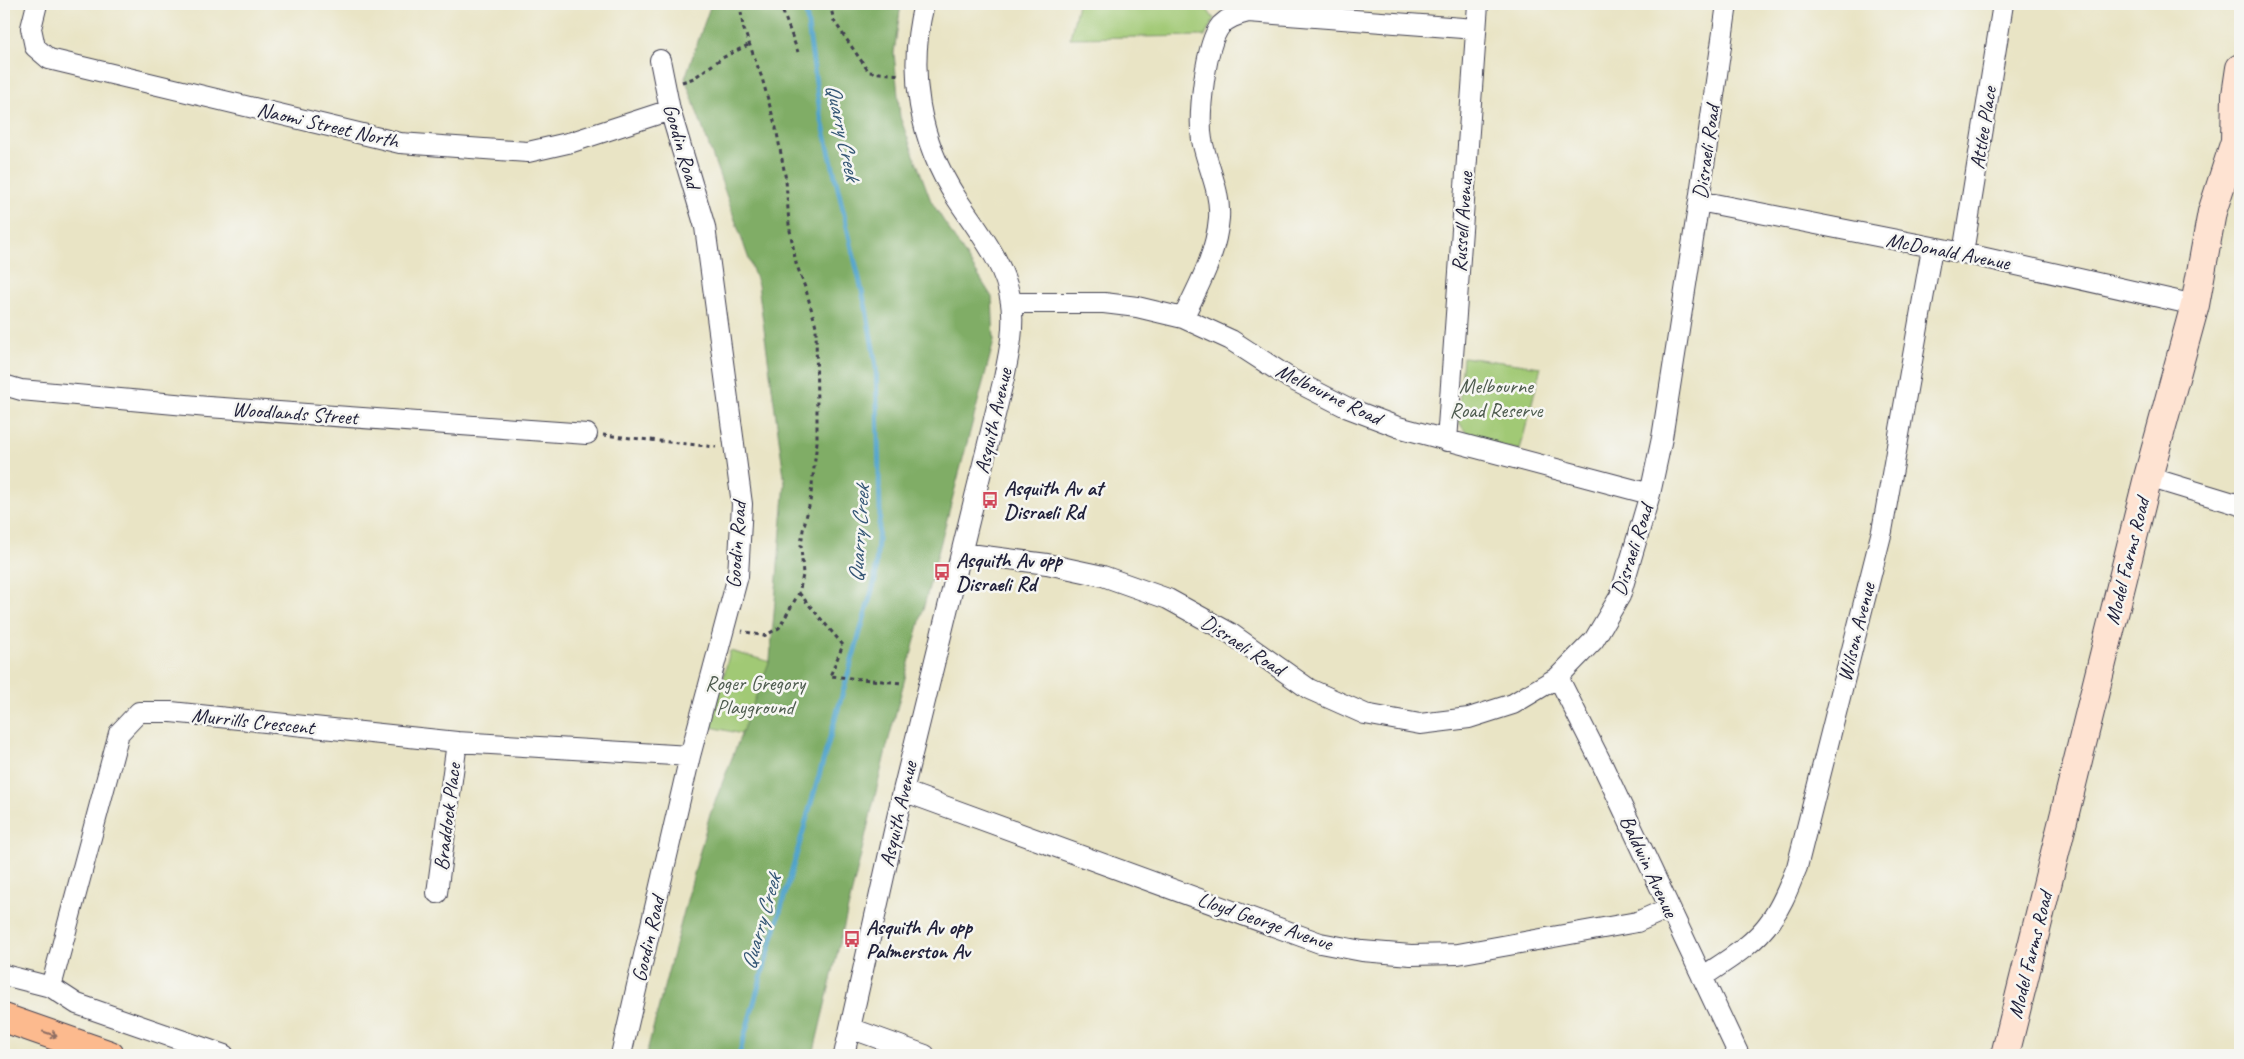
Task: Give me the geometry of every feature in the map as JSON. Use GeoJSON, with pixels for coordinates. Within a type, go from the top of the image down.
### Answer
{"type":"FeatureCollection","features":[{"type":"Feature","properties":{"kind":"highway"},"geometry":{"type":"LineString","coordinates":[[4,1018],[110,1055]]}},
{"type":"Feature","properties":{"kind":"street","name":"Naomi Street North"},"geometry":{"type":"LineString","coordinates":[[38,4],[31,28],[35,47],[49,59],[400,143],[528,152],[572,142],[670,110]]}},
{"type":"Feature","properties":{"kind":"street","name":"Asquith Avenue"},"geometry":{"type":"LineString","coordinates":[[844,1055],[903,791],[1004,378],[1012,327],[1012,303],[1008,287],[997,262],[945,178],[931,147],[921,116],[917,90],[916,59],[918,27],[924,4]]}},
{"type":"Feature","properties":{"kind":"street","name":"Russell Avenue"},"geometry":{"type":"LineString","coordinates":[[1447,441],[1478,4]]}},
{"type":"Feature","properties":{"kind":"street","name":"Disraeli Road"},"geometry":{"type":"LineString","coordinates":[[962,553],[1047,564],[1102,576],[1168,599],[1230,633],[1309,689],[1365,714],[1420,724],[1469,718],[1513,704],[1558,677],[1594,640],[1620,596],[1650,494],[1662,438],[1727,4]]}},
{"type":"Feature","properties":{"kind":"street","name":"Attlee Place"},"geometry":{"type":"LineString","coordinates":[[1963,253],[2003,4]]}},
{"type":"Feature","properties":{"kind":"street"},"geometry":{"type":"LineString","coordinates":[[1183,318],[1209,264],[1216,243],[1219,216],[1216,188],[1202,141],[1200,115],[1210,51],[1221,25],[1232,16],[1248,12],[1476,29]]}},
{"type":"Feature","properties":{"kind":"street","name":"Goodin Road"},"geometry":{"type":"LineString","coordinates":[[622,1055],[690,756],[738,576],[742,504],[705,227],[670,110],[660,60]]}},
{"type":"Feature","properties":{"kind":"street","name":"Model Farms Road"},"geometry":{"type":"LineString","coordinates":[[2005,1055],[2148,477],[2195,305],[2212,212],[2238,142],[2236,95],[2240,68]]}},
{"type":"Feature","properties":{"kind":"street","name":"McDonald Avenue"},"geometry":{"type":"LineString","coordinates":[[1699,201],[1963,253],[2195,305]]}},
{"type":"Feature","properties":{"kind":"street","name":"Wilson Avenue"},"geometry":{"type":"LineString","coordinates":[[1702,978],[1747,946],[1770,922],[1785,898],[1797,868],[1882,531],[1932,248]]}},
{"type":"Feature","properties":{"kind":"street","name":"Melbourne Road"},"geometry":{"type":"LineString","coordinates":[[1012,303],[1104,303],[1137,307],[1183,318],[1232,340],[1291,379],[1348,408],[1398,427],[1650,494]]}},
{"type":"Feature","properties":{"kind":"street","name":"Woodlands Street"},"geometry":{"type":"LineString","coordinates":[[4,385],[20,390],[208,407],[588,434]]}},
{"type":"Feature","properties":{"kind":"street"},"geometry":{"type":"LineString","coordinates":[[2148,477],[2240,505]]}},
{"type":"Feature","properties":{"kind":"street","name":"Baldwin Avenue"},"geometry":{"type":"LineString","coordinates":[[1558,677],[1601,762],[1739,1055]]}},
{"type":"Feature","properties":{"kind":"street","name":"Murrills Crescent"},"geometry":{"type":"LineString","coordinates":[[51,987],[119,733],[139,712],[171,712],[457,742],[690,756]]}},
{"type":"Feature","properties":{"kind":"street","name":"Braddock Place"},"geometry":{"type":"LineString","coordinates":[[437,893],[457,742]]}},
{"type":"Feature","properties":{"kind":"street","name":"Lloyd George Avenue"},"geometry":{"type":"LineString","coordinates":[[903,791],[1320,944],[1362,951],[1411,955],[1458,954],[1637,922],[1669,908]]}},
{"type":"Feature","properties":{"kind":"street"},"geometry":{"type":"LineString","coordinates":[[4,975],[51,987],[77,1004],[224,1055]]}},
{"type":"Feature","properties":{"kind":"street"},"geometry":{"type":"LineString","coordinates":[[850,1028],[925,1055]]}},
{"type":"Feature","properties":{"kind":"path"},"geometry":{"type":"LineString","coordinates":[[725,625],[764,636],[778,628],[799,593],[803,575],[801,546],[810,502],[817,442],[816,326],[796,263],[789,225],[786,180],[776,128],[750,44],[743,28],[740,4]]}},
{"type":"Feature","properties":{"kind":"path"},"geometry":{"type":"LineString","coordinates":[[780,4],[798,52]]}},
{"type":"Feature","properties":{"kind":"path"},"geometry":{"type":"LineString","coordinates":[[830,4],[834,21],[869,72],[896,75]]}},
{"type":"Feature","properties":{"kind":"path"},"geometry":{"type":"LineString","coordinates":[[694,78],[722,58],[750,44]]}},
{"type":"Feature","properties":{"kind":"path"},"geometry":{"type":"LineString","coordinates":[[588,434],[734,449]]}},
{"type":"Feature","properties":{"kind":"path"},"geometry":{"type":"LineString","coordinates":[[799,593],[843,644],[830,676],[902,683]]}},
{"type":"Feature","properties":{"kind":"green space"},"geometry":{"type":"Polygon","coordinates":[[[711,4],[901,4],[894,53],[900,117],[931,201],[992,297],[994,341],[886,750],[813,1055],[646,1055],[709,817],[770,660],[785,483],[758,285],[685,78],[711,4]]]}},
{"type":"Feature","properties":{"kind":"green space"},"geometry":{"type":"Polygon","coordinates":[[[1078,4],[1203,4],[1214,19],[1205,36],[1070,38],[1078,4]]]}},
{"type":"Feature","properties":{"kind":"green space","name":"Melbourne Road Reserve"},"geometry":{"type":"Polygon","coordinates":[[[1463,357],[1541,367],[1520,450],[1483,442],[1468,434],[1462,427],[1458,418],[1463,357]]]}},
{"type":"Feature","properties":{"kind":"green space","name":"Roger Gregory Playground"},"geometry":{"type":"Polygon","coordinates":[[[730,651],[797,669],[781,743],[711,727],[730,651]]]}},
{"type":"Feature","properties":{"kind":"waterway","name":"Quarry Creek"},"geometry":{"type":"LineString","coordinates":[[739,1055],[875,580],[880,511],[876,366],[866,308],[820,112],[805,4]]}},
{"type":"Feature","properties":{"kind":"place","name":"Asquith Av at Disraeli Rd"},"geometry":{"type":"Point","coordinates":[990,500]}},
{"type":"Feature","properties":{"kind":"place","name":"Asquith Av opp Disraeli Rd"},"geometry":{"type":"Point","coordinates":[942,572]}},
{"type":"Feature","properties":{"kind":"place","name":"Asquith Av opp Palmerston Av"},"geometry":{"type":"Point","coordinates":[852,939]}}]}
